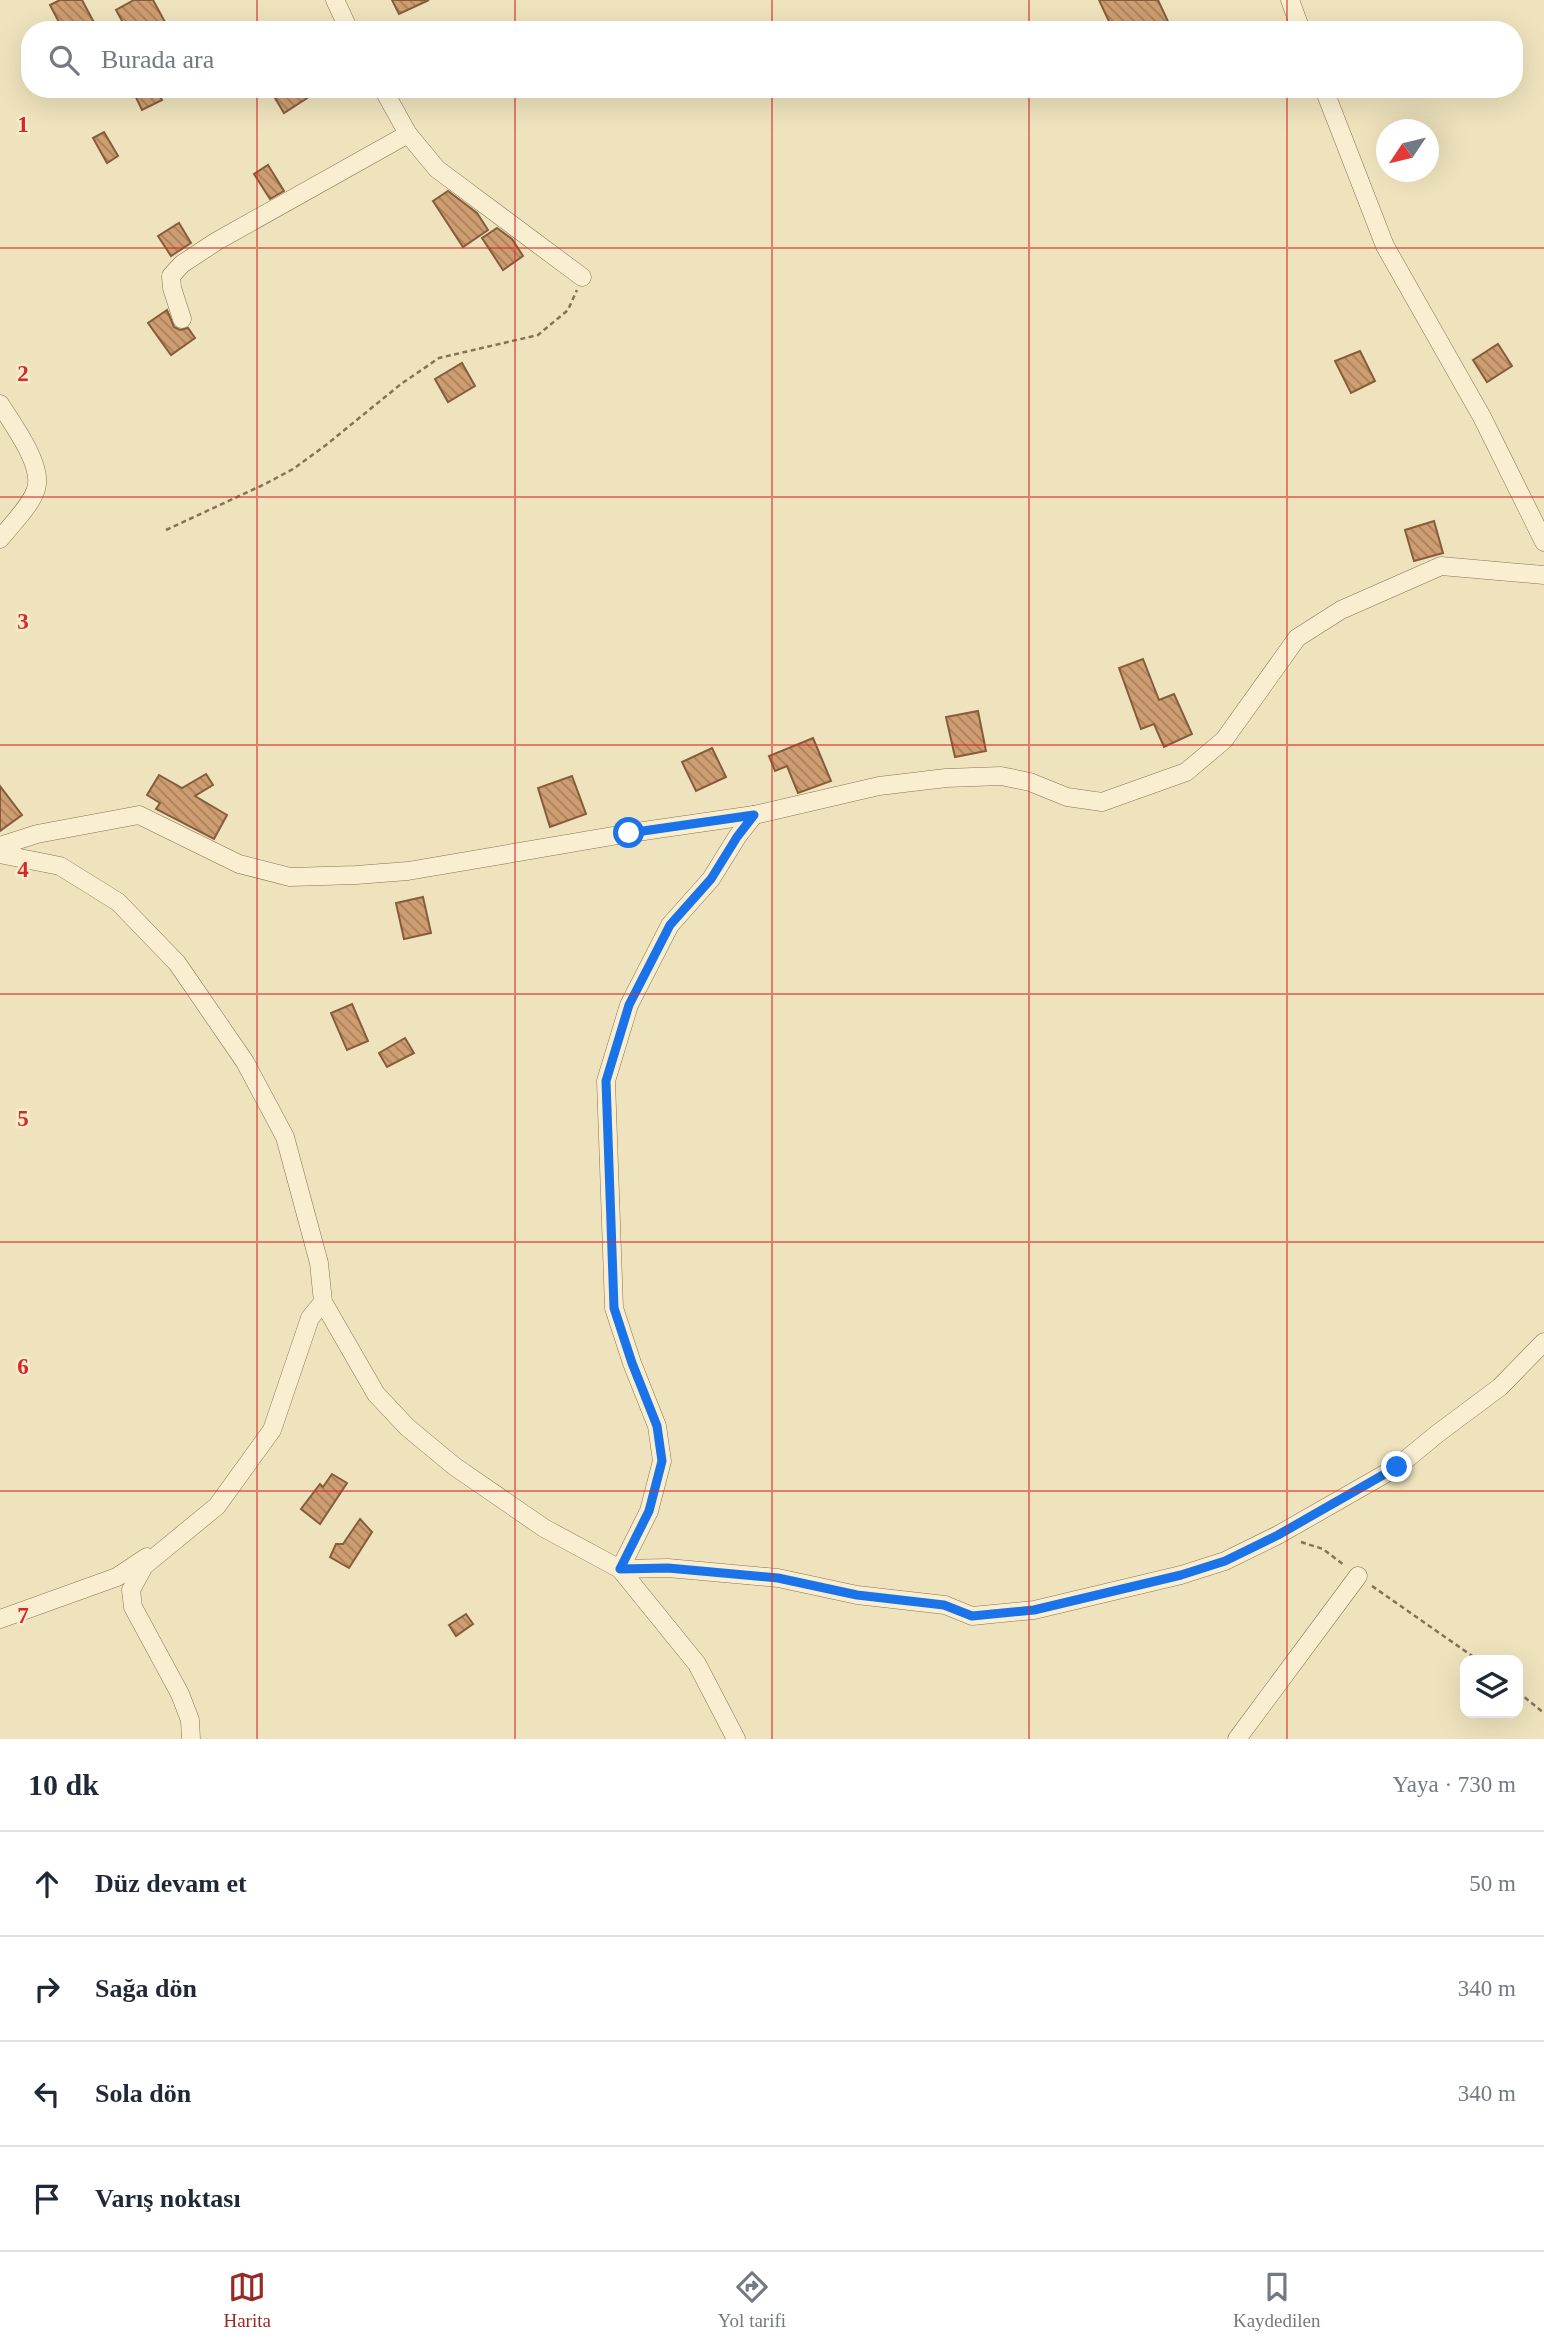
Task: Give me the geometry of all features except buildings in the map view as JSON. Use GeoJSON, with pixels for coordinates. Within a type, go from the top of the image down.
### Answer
{"type":"FeatureCollection","features":[{"type":"Feature","properties":{"kind":"street"},"geometry":{"type":"LineString","coordinates":[[335,0],[345,21]]}},
{"type":"Feature","properties":{"kind":"street"},"geometry":{"type":"LineString","coordinates":[[1290,0],[1298,21]]}},
{"type":"Feature","properties":{"kind":"street"},"geometry":{"type":"LineString","coordinates":[[388,98],[408,134],[437,169],[582,277]]}},
{"type":"Feature","properties":{"kind":"street"},"geometry":{"type":"LineString","coordinates":[[1327,98],[1385,246],[1482,417],[1544,542]]}},
{"type":"Feature","properties":{"kind":"street"},"geometry":{"type":"LineString","coordinates":[[182,319],[171,276],[182,264],[217,241],[408,134]]}},
{"type":"Feature","properties":{"kind":"street"},"geometry":{"type":"LineString","coordinates":[[0,404],[20,434],[36,470],[38,485],[31,500],[0,539]]}},
{"type":"Feature","properties":{"kind":"street"},"geometry":{"type":"LineString","coordinates":[[0,846],[37,834],[139,815],[239,864],[290,877],[356,875],[447,865],[629,833],[754,815],[879,786],[946,778],[1001,776],[1030,782],[1068,797],[1102,802],[1186,772],[1224,740],[1297,638],[1341,610],[1441,566],[1544,575]]}},
{"type":"Feature","properties":{"kind":"street"},"geometry":{"type":"LineString","coordinates":[[620,1569],[649,1511],[662,1461],[657,1426],[614,1308],[606,1081],[629,1005],[670,925],[711,879],[754,815]]}},
{"type":"Feature","properties":{"kind":"street"},"geometry":{"type":"LineString","coordinates":[[0,854],[60,866],[118,901],[177,963],[245,1062],[285,1137],[319,1263],[323,1302],[376,1394],[407,1427],[454,1466],[544,1528],[620,1569],[697,1664],[736,1739]]}},
{"type":"Feature","properties":{"kind":"street"},"geometry":{"type":"LineString","coordinates":[[191,1739],[190,1720],[180,1694],[133,1607],[131,1590],[144,1566],[216,1506],[272,1430],[310,1318],[323,1302]]}},
{"type":"Feature","properties":{"kind":"street"},"geometry":{"type":"LineString","coordinates":[[620,1569],[668,1568],[778,1578],[857,1595],[944,1605],[972,1616],[1034,1610],[1181,1575],[1225,1561],[1278,1535],[1397,1467],[1500,1387],[1544,1342]]}},
{"type":"Feature","properties":{"kind":"street"},"geometry":{"type":"LineString","coordinates":[[0,1619],[98,1585],[117,1577],[141,1559],[160,1552]]}},
{"type":"Feature","properties":{"kind":"street"},"geometry":{"type":"LineString","coordinates":[[1237,1739],[1357,1576]]}},
{"type":"Feature","properties":{"kind":"path"},"geometry":{"type":"LineString","coordinates":[[166,530],[292,469],[401,384],[439,358],[538,335],[568,310],[582,277]]}},
{"type":"Feature","properties":{"kind":"path"},"geometry":{"type":"LineString","coordinates":[[1278,1535],[1323,1549],[1357,1576],[1471,1655]]}},
{"type":"Feature","properties":{"kind":"path"},"geometry":{"type":"LineString","coordinates":[[1523,1696],[1544,1713]]}},
{"type":"Feature","properties":{"kind":"route"},"geometry":{"type":"LineString","coordinates":[[629,833],[754,815],[711,879],[670,925],[629,1005],[606,1081],[614,1308],[657,1426],[662,1461],[649,1511],[620,1569],[668,1568],[778,1578],[857,1595],[944,1605],[972,1616],[1034,1610],[1181,1575],[1225,1561],[1278,1535],[1397,1467]]}}]}
